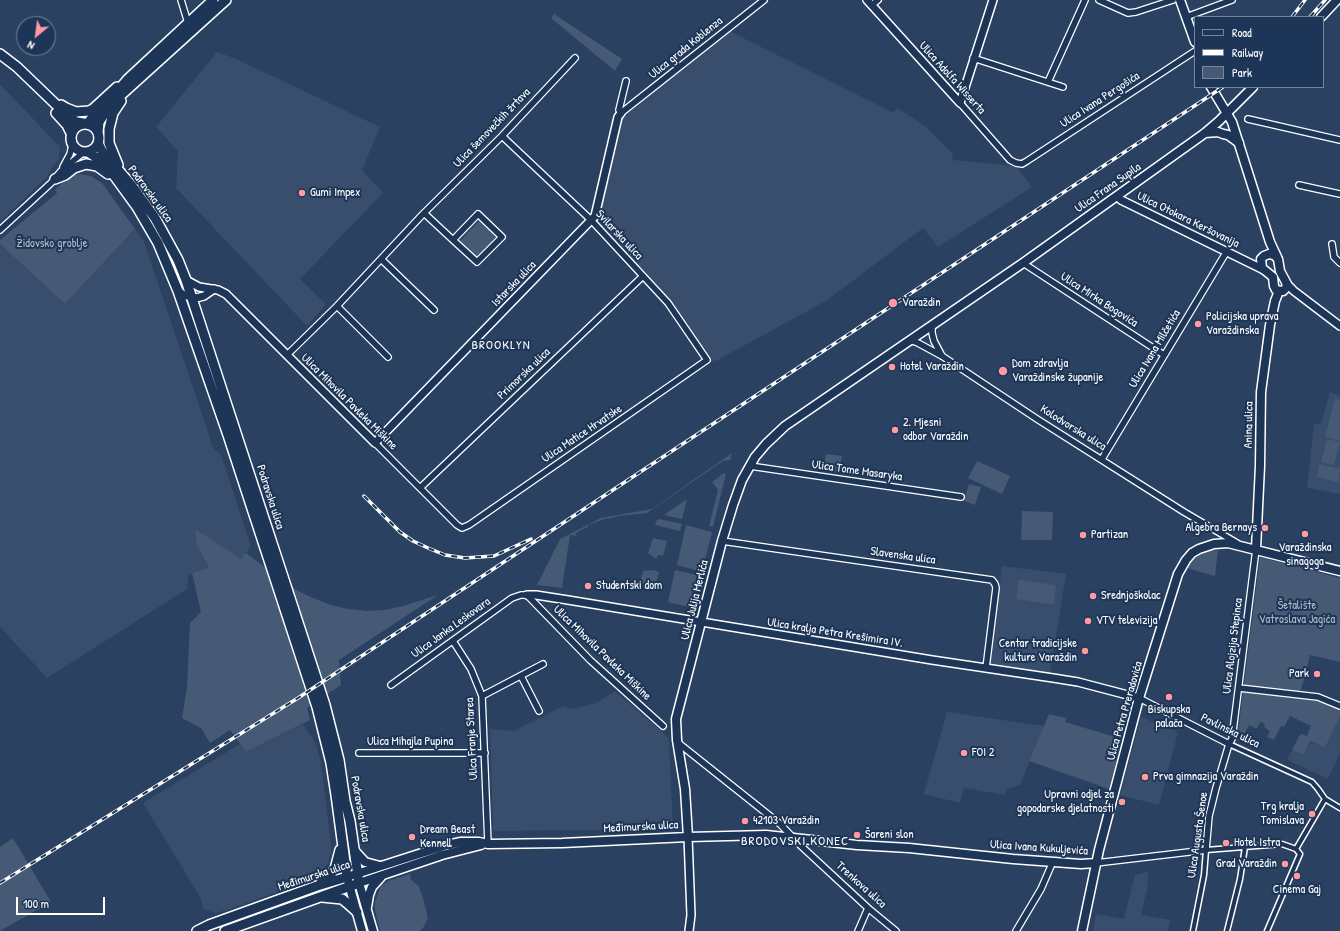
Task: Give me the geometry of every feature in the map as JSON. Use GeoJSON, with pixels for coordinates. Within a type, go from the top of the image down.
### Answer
{"type":"FeatureCollection","features":[{"type":"Feature","properties":{"kind":"main road"},"geometry":{"type":"LineString","coordinates":[[213,0],[128,79],[85,123],[75,127],[70,137],[72,145],[77,150],[86,152],[92,150],[98,142],[99,122],[106,110],[119,96],[140,79],[226,0]]}},
{"type":"Feature","properties":{"kind":"main road"},"geometry":{"type":"LineString","coordinates":[[1180,0],[1194,39]]}},
{"type":"Feature","properties":{"kind":"main road"},"geometry":{"type":"LineString","coordinates":[[1322,16],[1337,0]]}},
{"type":"Feature","properties":{"kind":"main road"},"geometry":{"type":"LineString","coordinates":[[0,54],[17,67],[70,119],[94,127],[98,132]]}},
{"type":"Feature","properties":{"kind":"main road"},"geometry":{"type":"LineString","coordinates":[[0,57],[64,121],[71,133]]}},
{"type":"Feature","properties":{"kind":"main road"},"geometry":{"type":"LineString","coordinates":[[40,89],[66,108],[76,112],[82,112],[93,109],[128,79]]}},
{"type":"Feature","properties":{"kind":"main road"},"geometry":{"type":"LineString","coordinates":[[129,189],[115,160],[109,142],[109,129],[110,122],[117,105],[140,79]]}},
{"type":"Feature","properties":{"kind":"main road"},"geometry":{"type":"LineString","coordinates":[[1212,88],[1219,102],[1228,113],[1240,144],[1270,242],[1279,262],[1281,288]]}},
{"type":"Feature","properties":{"kind":"main road","name":"Ulica Frana Supila"},"geometry":{"type":"LineString","coordinates":[[910,340],[1023,263],[1205,133],[1228,113],[1252,88]]}},
{"type":"Feature","properties":{"kind":"main road"},"geometry":{"type":"LineString","coordinates":[[1205,133],[1218,132],[1228,135],[1240,144]]}},
{"type":"Feature","properties":{"kind":"main road","name":"Podravska ulica"},"geometry":{"type":"LineString","coordinates":[[98,142],[99,147],[129,189],[137,207],[158,243],[178,291],[228,435],[317,707],[331,763],[347,877],[362,931]]}},
{"type":"Feature","properties":{"kind":"main road","name":"Podravska ulica"},"geometry":{"type":"LineString","coordinates":[[86,152],[100,160],[155,218],[169,242],[186,280],[325,705],[339,760],[359,878]]}},
{"type":"Feature","properties":{"kind":"main road"},"geometry":{"type":"LineString","coordinates":[[55,179],[65,175],[79,166],[92,164],[105,170],[129,189]]}},
{"type":"Feature","properties":{"kind":"main road"},"geometry":{"type":"LineString","coordinates":[[1270,242],[1261,265],[1281,288]]}},
{"type":"Feature","properties":{"kind":"main road"},"geometry":{"type":"LineString","coordinates":[[1264,257],[1272,254],[1277,257]]}},
{"type":"Feature","properties":{"kind":"main road","name":"Anina ulica"},"geometry":{"type":"LineString","coordinates":[[1256,549],[1260,466],[1261,392],[1270,325],[1275,301],[1281,288]]}},
{"type":"Feature","properties":{"kind":"main road","name":"Ulica Julija Merlića"},"geometry":{"type":"LineString","coordinates":[[688,837],[685,789],[677,741],[676,719],[722,541],[742,480],[758,454],[779,431],[818,402],[910,340]]}},
{"type":"Feature","properties":{"kind":"main road","name":"Ulica Petra Preradovića"},"geometry":{"type":"LineString","coordinates":[[1082,931],[1096,863],[1139,698],[1178,574],[1183,563],[1198,549],[1206,546],[1228,543],[1340,571]]}},
{"type":"Feature","properties":{"kind":"main road","name":"Međimurska ulica"},"geometry":{"type":"LineString","coordinates":[[225,931],[350,886],[359,878],[447,845],[469,842],[488,844],[562,843],[766,835],[795,838]]}},
{"type":"Feature","properties":{"kind":"main road","name":"Ulica Ivana Kukuljevića"},"geometry":{"type":"LineString","coordinates":[[795,838],[1013,859],[1081,864],[1096,863]]}},
{"type":"Feature","properties":{"kind":"main road"},"geometry":{"type":"LineString","coordinates":[[317,886],[326,880],[335,869],[343,845]]}},
{"type":"Feature","properties":{"kind":"main road"},"geometry":{"type":"LineString","coordinates":[[355,851],[365,862],[383,870],[372,887],[367,910]]}},
{"type":"Feature","properties":{"kind":"main road","name":"Međimurska ulica"},"geometry":{"type":"LineString","coordinates":[[197,931],[210,928],[317,886],[347,877],[359,878]]}},
{"type":"Feature","properties":{"kind":"main road"},"geometry":{"type":"LineString","coordinates":[[359,878],[373,931]]}},
{"type":"Feature","properties":{"kind":"main road"},"geometry":{"type":"LineString","coordinates":[[318,897],[342,900],[347,902],[357,912]]}},
{"type":"Feature","properties":{"kind":"street"},"geometry":{"type":"LineString","coordinates":[[181,0],[188,23]]}},
{"type":"Feature","properties":{"kind":"street","name":"Ulica grada Koblenza"},"geometry":{"type":"LineString","coordinates":[[621,113],[764,0]]}},
{"type":"Feature","properties":{"kind":"street","name":"Ulica Adolfa Wisserta"},"geometry":{"type":"LineString","coordinates":[[878,0],[869,3],[1010,160],[1016,163]]}},
{"type":"Feature","properties":{"kind":"street"},"geometry":{"type":"LineString","coordinates":[[960,103],[973,58],[993,0]]}},
{"type":"Feature","properties":{"kind":"street"},"geometry":{"type":"LineString","coordinates":[[1048,82],[1085,0]]}},
{"type":"Feature","properties":{"kind":"street"},"geometry":{"type":"LineString","coordinates":[[1099,0],[1128,13],[1136,12],[1173,0]]}},
{"type":"Feature","properties":{"kind":"street"},"geometry":{"type":"LineString","coordinates":[[1186,17],[1232,0]]}},
{"type":"Feature","properties":{"kind":"street","name":"Ulica Ivana Pergošića"},"geometry":{"type":"LineString","coordinates":[[1016,163],[1022,164],[1028,161],[1194,52]]}},
{"type":"Feature","properties":{"kind":"street","name":"Ulica šemovečkih žrtava"},"geometry":{"type":"LineString","coordinates":[[287,355],[337,306],[424,213],[502,136],[575,58]]}},
{"type":"Feature","properties":{"kind":"street"},"geometry":{"type":"LineString","coordinates":[[973,58],[1063,87]]}},
{"type":"Feature","properties":{"kind":"street"},"geometry":{"type":"LineString","coordinates":[[621,113],[619,110],[626,81]]}},
{"type":"Feature","properties":{"kind":"street","name":"Istarska ulica"},"geometry":{"type":"LineString","coordinates":[[376,443],[595,216],[618,118],[621,113]]}},
{"type":"Feature","properties":{"kind":"street"},"geometry":{"type":"LineString","coordinates":[[1248,119],[1340,140]]}},
{"type":"Feature","properties":{"kind":"street","name":"Svilarska ulica"},"geometry":{"type":"LineString","coordinates":[[502,136],[591,220],[668,303],[707,360]]}},
{"type":"Feature","properties":{"kind":"street"},"geometry":{"type":"LineString","coordinates":[[0,230],[55,179],[70,154],[72,145]]}},
{"type":"Feature","properties":{"kind":"street"},"geometry":{"type":"LineString","coordinates":[[61,171],[86,152]]}},
{"type":"Feature","properties":{"kind":"street"},"geometry":{"type":"LineString","coordinates":[[1299,185],[1340,194]]}},
{"type":"Feature","properties":{"kind":"street","name":"Ulica Otokara Keršovanija"},"geometry":{"type":"LineString","coordinates":[[1117,196],[1121,200],[1264,270]]}},
{"type":"Feature","properties":{"kind":"street"},"geometry":{"type":"LineString","coordinates":[[424,213],[453,240],[477,262],[502,237],[478,214],[453,240]]}},
{"type":"Feature","properties":{"kind":"street"},"geometry":{"type":"LineString","coordinates":[[1332,244],[1334,257],[1340,263]]}},
{"type":"Feature","properties":{"kind":"street","name":"Ulica Ivana Milčetića"},"geometry":{"type":"LineString","coordinates":[[1102,459],[1226,251]]}},
{"type":"Feature","properties":{"kind":"street"},"geometry":{"type":"LineString","coordinates":[[1250,263],[1264,257]]}},
{"type":"Feature","properties":{"kind":"street"},"geometry":{"type":"LineString","coordinates":[[381,259],[434,310]]}},
{"type":"Feature","properties":{"kind":"street","name":"Ulica Mirka Bogovića"},"geometry":{"type":"LineString","coordinates":[[1023,263],[1164,355]]}},
{"type":"Feature","properties":{"kind":"street","name":"Primorska ulica"},"geometry":{"type":"LineString","coordinates":[[420,488],[643,276]]}},
{"type":"Feature","properties":{"kind":"street","name":"Ulica Mihovila Pavleka Miškine"},"geometry":{"type":"LineString","coordinates":[[186,280],[199,287],[222,291],[226,294],[460,527],[462,528],[469,525]]}},
{"type":"Feature","properties":{"kind":"street"},"geometry":{"type":"LineString","coordinates":[[1281,288],[1294,291],[1340,326]]}},
{"type":"Feature","properties":{"kind":"street"},"geometry":{"type":"LineString","coordinates":[[178,291],[192,298],[199,298],[214,289]]}},
{"type":"Feature","properties":{"kind":"street"},"geometry":{"type":"LineString","coordinates":[[197,312],[204,296]]}},
{"type":"Feature","properties":{"kind":"street"},"geometry":{"type":"LineString","coordinates":[[337,306],[388,357]]}},
{"type":"Feature","properties":{"kind":"street"},"geometry":{"type":"LineString","coordinates":[[932,325],[934,341],[942,356]]}},
{"type":"Feature","properties":{"kind":"street","name":"Kolodvorska ulica"},"geometry":{"type":"LineString","coordinates":[[910,340],[942,356],[1037,419],[1193,518],[1242,546]]}},
{"type":"Feature","properties":{"kind":"street","name":"Ulica Matice Hrvatske"},"geometry":{"type":"LineString","coordinates":[[469,525],[707,360]]}},
{"type":"Feature","properties":{"kind":"street","name":"Ulica Tome Masaryka"},"geometry":{"type":"LineString","coordinates":[[750,466],[961,497]]}},
{"type":"Feature","properties":{"kind":"street","name":"Slavenska ulica"},"geometry":{"type":"LineString","coordinates":[[722,541],[992,580],[996,588],[986,668]]}},
{"type":"Feature","properties":{"kind":"street","name":"Ulica Alojzija Stepinca"},"geometry":{"type":"LineString","coordinates":[[1229,744],[1232,739],[1256,549]]}},
{"type":"Feature","properties":{"kind":"street","name":"Ulica Mihovila Pavleka Miškine"},"geometry":{"type":"LineString","coordinates":[[527,595],[590,660],[663,726]]}},
{"type":"Feature","properties":{"kind":"street","name":"Ulica kralja Petra Krešimira IV."},"geometry":{"type":"LineString","coordinates":[[527,595],[555,598],[932,660],[1078,682],[1139,698]]}},
{"type":"Feature","properties":{"kind":"street","name":"Ulica Janka Leskovara"},"geometry":{"type":"LineString","coordinates":[[391,685],[512,598],[527,595]]}},
{"type":"Feature","properties":{"kind":"street","name":"Ulica Franje Starea"},"geometry":{"type":"LineString","coordinates":[[453,641],[471,668],[482,696],[488,844]]}},
{"type":"Feature","properties":{"kind":"street"},"geometry":{"type":"LineString","coordinates":[[482,696],[543,664]]}},
{"type":"Feature","properties":{"kind":"street"},"geometry":{"type":"LineString","coordinates":[[521,676],[539,711]]}},
{"type":"Feature","properties":{"kind":"street"},"geometry":{"type":"LineString","coordinates":[[1239,688],[1318,697],[1340,706]]}},
{"type":"Feature","properties":{"kind":"street","name":"Pavlinska ulica"},"geometry":{"type":"LineString","coordinates":[[1139,698],[1229,744],[1312,782],[1325,799]]}},
{"type":"Feature","properties":{"kind":"street"},"geometry":{"type":"LineString","coordinates":[[677,741],[780,824],[795,838]]}},
{"type":"Feature","properties":{"kind":"street","name":"Ulica Augusta Šenoe"},"geometry":{"type":"LineString","coordinates":[[1193,931],[1204,875],[1211,810],[1229,744]]}},
{"type":"Feature","properties":{"kind":"street","name":"Ulica Mihajla Pupina"},"geometry":{"type":"LineString","coordinates":[[359,753],[485,753]]}},
{"type":"Feature","properties":{"kind":"street"},"geometry":{"type":"LineString","coordinates":[[1267,931],[1300,854],[1296,849],[1325,799],[1340,808]]}},
{"type":"Feature","properties":{"kind":"street"},"geometry":{"type":"LineString","coordinates":[[688,837],[691,915],[689,931]]}},
{"type":"Feature","properties":{"kind":"street","name":"Trenkova ulica"},"geometry":{"type":"LineString","coordinates":[[795,838],[868,908],[896,931]]}},
{"type":"Feature","properties":{"kind":"street","name":"Ulica Ivana Kukuljevića"},"geometry":{"type":"LineString","coordinates":[[1096,863],[1206,850],[1282,844],[1296,849]]}},
{"type":"Feature","properties":{"kind":"street"},"geometry":{"type":"LineString","coordinates":[[1227,931],[1240,878],[1245,847]]}},
{"type":"Feature","properties":{"kind":"street"},"geometry":{"type":"LineString","coordinates":[[1016,931],[1041,889],[1052,862]]}},
{"type":"Feature","properties":{"kind":"street"},"geometry":{"type":"LineString","coordinates":[[858,931],[868,908]]}},
{"type":"Feature","properties":{"kind":"shaded area"},"geometry":{"type":"Polygon","coordinates":[[[729,31],[894,113],[897,108],[925,126],[952,153],[953,160],[1016,166],[1032,187],[938,247],[923,228],[826,301],[714,362],[669,299],[597,223],[622,119],[656,89],[729,31]]]}},
{"type":"Feature","properties":{"kind":"shaded area"},"geometry":{"type":"Polygon","coordinates":[[[217,52],[234,58],[380,127],[362,170],[383,193],[300,279],[326,304],[307,326],[176,188],[178,151],[156,127],[217,52]]]}},
{"type":"Feature","properties":{"kind":"shaded area"},"geometry":{"type":"Polygon","coordinates":[[[0,84],[60,147],[59,160],[47,177],[0,222],[0,84]]]}},
{"type":"Feature","properties":{"kind":"shaded area"},"geometry":{"type":"Polygon","coordinates":[[[135,229],[144,242],[212,447],[221,455],[251,546],[242,559],[197,546],[209,569],[189,575],[187,589],[47,678],[0,627],[0,244],[65,304],[135,229]]]}},
{"type":"Feature","properties":{"kind":"shaded area"},"geometry":{"type":"Polygon","coordinates":[[[1330,392],[1340,396],[1340,494],[1307,488],[1314,424],[1321,424],[1330,392]]]}},
{"type":"Feature","properties":{"kind":"shaded area"},"geometry":{"type":"Polygon","coordinates":[[[1002,566],[1066,574],[1050,673],[990,663],[1002,566]]]}},
{"type":"Feature","properties":{"kind":"shaded area"},"geometry":{"type":"Polygon","coordinates":[[[615,691],[669,738],[673,829],[493,831],[490,729],[514,731],[563,706],[572,709],[596,703],[615,691]]]}},
{"type":"Feature","properties":{"kind":"shaded area"},"geometry":{"type":"Polygon","coordinates":[[[947,712],[1044,726],[1020,785],[1007,789],[1005,795],[964,788],[960,803],[924,794],[947,712]]]}},
{"type":"Feature","properties":{"kind":"shaded area"},"geometry":{"type":"Polygon","coordinates":[[[1340,716],[1340,753],[1328,779],[1287,760],[1292,750],[1304,755],[1310,742],[1325,748],[1340,716]]]}},
{"type":"Feature","properties":{"kind":"shaded area","name":"Prva gimnazija Varaždin"},"geometry":{"type":"Polygon","coordinates":[[[1141,717],[1178,732],[1159,805],[1120,795],[1141,717]]]}},
{"type":"Feature","properties":{"kind":"shaded area"},"geometry":{"type":"Polygon","coordinates":[[[303,724],[316,744],[321,763],[331,845],[331,854],[328,863],[317,878],[224,911],[215,913],[204,909],[200,897],[143,803],[240,744],[246,752],[303,724]]]}},
{"type":"Feature","properties":{"kind":"shaded area"},"geometry":{"type":"Polygon","coordinates":[[[1148,872],[1147,889],[1141,915],[1170,920],[1168,931],[1093,931],[1096,914],[1124,919],[1135,875],[1148,872]]]}},
{"type":"Feature","properties":{"kind":"green space"},"geometry":{"type":"Polygon","coordinates":[[[554,14],[622,59],[615,71],[551,18],[554,14]]]}},
{"type":"Feature","properties":{"kind":"green space","name":"Židovsko groblje"},"geometry":{"type":"Polygon","coordinates":[[[80,174],[91,176],[102,183],[135,229],[65,304],[0,244],[0,240],[57,193],[55,190],[64,181],[74,175],[80,174]]]}},
{"type":"Feature","properties":{"kind":"green space"},"geometry":{"type":"Polygon","coordinates":[[[479,221],[496,237],[477,257],[460,241],[479,221]]]}},
{"type":"Feature","properties":{"kind":"green space"},"geometry":{"type":"Polygon","coordinates":[[[1335,399],[1340,400],[1340,441],[1325,437],[1335,399]]]}},
{"type":"Feature","properties":{"kind":"green space"},"geometry":{"type":"Polygon","coordinates":[[[1327,439],[1340,442],[1334,465],[1321,462],[1327,439]]]}},
{"type":"Feature","properties":{"kind":"green space"},"geometry":{"type":"Polygon","coordinates":[[[732,453],[730,460],[723,461],[647,513],[608,518],[588,525],[588,527],[577,532],[575,536],[570,535],[562,588],[537,585],[560,539],[601,518],[652,509],[732,453]]]}},
{"type":"Feature","properties":{"kind":"green space"},"geometry":{"type":"Polygon","coordinates":[[[826,454],[842,456],[839,472],[823,470],[826,454]]]}},
{"type":"Feature","properties":{"kind":"green space"},"geometry":{"type":"Polygon","coordinates":[[[977,461],[1010,476],[1002,494],[968,478],[977,461]]]}},
{"type":"Feature","properties":{"kind":"green space"},"geometry":{"type":"Polygon","coordinates":[[[1319,464],[1340,469],[1338,482],[1317,477],[1319,464]]]}},
{"type":"Feature","properties":{"kind":"green space"},"geometry":{"type":"Polygon","coordinates":[[[724,473],[726,474],[713,527],[709,526],[718,490],[712,482],[724,473]]]}},
{"type":"Feature","properties":{"kind":"green space"},"geometry":{"type":"Polygon","coordinates":[[[969,484],[981,487],[975,505],[964,501],[969,484]]]}},
{"type":"Feature","properties":{"kind":"green space"},"geometry":{"type":"Polygon","coordinates":[[[687,499],[682,519],[664,515],[687,499]]]}},
{"type":"Feature","properties":{"kind":"green space"},"geometry":{"type":"Polygon","coordinates":[[[1022,511],[1053,512],[1052,540],[1021,540],[1022,511]]]}},
{"type":"Feature","properties":{"kind":"green space"},"geometry":{"type":"Polygon","coordinates":[[[659,519],[682,524],[680,531],[655,525],[659,519]]]}},
{"type":"Feature","properties":{"kind":"green space"},"geometry":{"type":"Polygon","coordinates":[[[686,525],[712,532],[702,572],[677,565],[686,525]]]}},
{"type":"Feature","properties":{"kind":"green space"},"geometry":{"type":"Polygon","coordinates":[[[195,529],[241,559],[246,553],[296,590],[331,605],[367,611],[384,610],[403,606],[438,595],[339,660],[341,685],[307,708],[310,720],[246,752],[230,730],[210,743],[201,728],[182,718],[187,687],[190,623],[201,612],[192,573],[209,568],[197,546],[195,529]]]}},
{"type":"Feature","properties":{"kind":"green space"},"geometry":{"type":"Polygon","coordinates":[[[653,538],[667,541],[663,556],[658,555],[656,559],[648,553],[653,538]]]}},
{"type":"Feature","properties":{"kind":"green space"},"geometry":{"type":"Polygon","coordinates":[[[1218,550],[1215,576],[1187,568],[1193,559],[1199,555],[1209,551],[1218,550]]]}},
{"type":"Feature","properties":{"kind":"green space","name":"Šetalište Vatroslava Jagića"},"geometry":{"type":"Polygon","coordinates":[[[1260,557],[1340,578],[1340,662],[1310,655],[1298,697],[1318,700],[1340,708],[1340,716],[1325,748],[1310,741],[1304,755],[1292,750],[1299,736],[1301,734],[1307,736],[1311,726],[1290,716],[1284,727],[1281,726],[1274,740],[1267,737],[1270,731],[1264,727],[1265,724],[1260,722],[1257,729],[1249,725],[1241,741],[1237,740],[1260,557]]]}},
{"type":"Feature","properties":{"kind":"green space"},"geometry":{"type":"Polygon","coordinates":[[[654,570],[659,572],[655,588],[639,587],[643,571],[654,570]]]}},
{"type":"Feature","properties":{"kind":"green space"},"geometry":{"type":"Polygon","coordinates":[[[675,570],[701,576],[693,608],[668,602],[675,570]]]}},
{"type":"Feature","properties":{"kind":"green space"},"geometry":{"type":"Polygon","coordinates":[[[1019,580],[1056,585],[1054,605],[1016,599],[1019,580]]]}},
{"type":"Feature","properties":{"kind":"green space"},"geometry":{"type":"Polygon","coordinates":[[[1049,714],[1066,718],[1065,722],[1122,739],[1109,789],[1029,761],[1049,714]]]}},
{"type":"Feature","properties":{"kind":"green space"},"geometry":{"type":"Polygon","coordinates":[[[13,838],[51,902],[0,931],[0,847],[13,838]]]}},
{"type":"Feature","properties":{"kind":"green space"},"geometry":{"type":"Polygon","coordinates":[[[410,874],[411,880],[418,885],[428,918],[423,928],[420,931],[380,931],[375,910],[375,902],[381,886],[388,881],[410,874]]]}},
{"type":"Feature","properties":{"kind":"railway"},"geometry":{"type":"LineString","coordinates":[[1293,16],[1305,0]]}},
{"type":"Feature","properties":{"kind":"railway"},"geometry":{"type":"LineString","coordinates":[[1311,16],[1325,0]]}},
{"type":"Feature","properties":{"kind":"railway"},"geometry":{"type":"LineString","coordinates":[[0,883],[298,698],[1221,88]]}},
{"type":"Feature","properties":{"kind":"railway"},"geometry":{"type":"LineString","coordinates":[[364,496],[400,532],[413,541],[445,555],[465,558],[494,556],[531,539]]}},
{"type":"Feature","properties":{"kind":"place","name":"Gumi Impex"},"geometry":{"type":"Point","coordinates":[302,193]}},
{"type":"Feature","properties":{"kind":"place","name":"Varaždin"},"geometry":{"type":"Point","coordinates":[893,303]}},
{"type":"Feature","properties":{"kind":"place","name":"Policijska uprava Varaždinska"},"geometry":{"type":"Point","coordinates":[1198,324]}},
{"type":"Feature","properties":{"kind":"place","name":"Hotel Varaždin"},"geometry":{"type":"Point","coordinates":[892,367]}},
{"type":"Feature","properties":{"kind":"place","name":"Dom zdravlja Varaždinske županije"},"geometry":{"type":"Point","coordinates":[1003,371]}},
{"type":"Feature","properties":{"kind":"place","name":"2. Mjesni odbor Varaždin"},"geometry":{"type":"Point","coordinates":[895,430]}},
{"type":"Feature","properties":{"kind":"place","name":"Algebra Bernays"},"geometry":{"type":"Point","coordinates":[1265,528]}},
{"type":"Feature","properties":{"kind":"place","name":"Varaždinska sinagoga"},"geometry":{"type":"Point","coordinates":[1305,534]}},
{"type":"Feature","properties":{"kind":"place","name":"Partizan"},"geometry":{"type":"Point","coordinates":[1083,535]}},
{"type":"Feature","properties":{"kind":"place","name":"Studentski dom"},"geometry":{"type":"Point","coordinates":[588,586]}},
{"type":"Feature","properties":{"kind":"place","name":"Srednjoškolac"},"geometry":{"type":"Point","coordinates":[1093,596]}},
{"type":"Feature","properties":{"kind":"place","name":"VTV televizija"},"geometry":{"type":"Point","coordinates":[1088,621]}},
{"type":"Feature","properties":{"kind":"place","name":"Centar tradicijske kulture Varaždin"},"geometry":{"type":"Point","coordinates":[1085,651]}},
{"type":"Feature","properties":{"kind":"place","name":"Park"},"geometry":{"type":"Point","coordinates":[1317,674]}},
{"type":"Feature","properties":{"kind":"place","name":"Biskupska palača"},"geometry":{"type":"Point","coordinates":[1169,697]}},
{"type":"Feature","properties":{"kind":"place","name":"FOI 2"},"geometry":{"type":"Point","coordinates":[964,753]}},
{"type":"Feature","properties":{"kind":"place","name":"Prva gimnazija Varaždin"},"geometry":{"type":"Point","coordinates":[1145,777]}},
{"type":"Feature","properties":{"kind":"place","name":"Upravni odjel za gopodarske djelatnosti"},"geometry":{"type":"Point","coordinates":[1122,802]}},
{"type":"Feature","properties":{"kind":"place","name":"Trg kralja Tomislava"},"geometry":{"type":"Point","coordinates":[1312,814]}},
{"type":"Feature","properties":{"kind":"place","name":"42103 Varaždin"},"geometry":{"type":"Point","coordinates":[745,821]}},
{"type":"Feature","properties":{"kind":"place","name":"Šareni slon"},"geometry":{"type":"Point","coordinates":[857,835]}},
{"type":"Feature","properties":{"kind":"place","name":"Dream Beast Kennell"},"geometry":{"type":"Point","coordinates":[412,837]}},
{"type":"Feature","properties":{"kind":"place","name":"Hotel Istra"},"geometry":{"type":"Point","coordinates":[1226,843]}},
{"type":"Feature","properties":{"kind":"place","name":"Grad Varaždin"},"geometry":{"type":"Point","coordinates":[1285,864]}},
{"type":"Feature","properties":{"kind":"place","name":"Cinema Gaj"},"geometry":{"type":"Point","coordinates":[1297,876]}},
{"type":"Feature","properties":{"kind":"district","name":"BROOKLYN"},"geometry":{"type":"Point","coordinates":[501,346]}},
{"type":"Feature","properties":{"kind":"district","name":"BRODOVSKI KONEC"},"geometry":{"type":"Point","coordinates":[795,842]}}]}
